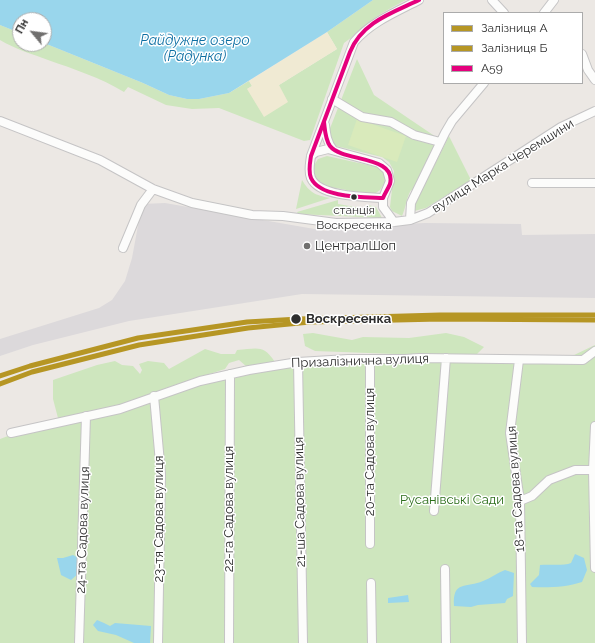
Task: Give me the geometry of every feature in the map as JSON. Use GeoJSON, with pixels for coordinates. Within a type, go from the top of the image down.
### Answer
{"type":"FeatureCollection","features":[{"type":"Feature","properties":{"kind":"street"},"geometry":{"type":"LineString","coordinates":[[383,198],[355,197],[318,187],[311,179],[309,170],[311,156],[354,42],[362,32],[393,13],[419,0]]}},
{"type":"Feature","properties":{"kind":"street"},"geometry":{"type":"LineString","coordinates":[[492,0],[503,12]]}},
{"type":"Feature","properties":{"kind":"street"},"geometry":{"type":"LineString","coordinates":[[545,12],[554,0]]}},
{"type":"Feature","properties":{"kind":"street"},"geometry":{"type":"LineString","coordinates":[[583,57],[588,70],[595,80]]}},
{"type":"Feature","properties":{"kind":"street","name":"вулиця Марка Черемшини"},"geometry":{"type":"LineString","coordinates":[[410,220],[411,203],[440,142],[452,121],[483,84]]}},
{"type":"Feature","properties":{"kind":"street"},"geometry":{"type":"LineString","coordinates":[[332,99],[362,117],[391,122],[414,135],[440,142]]}},
{"type":"Feature","properties":{"kind":"street","name":"вулиця Марка Черемшини"},"geometry":{"type":"LineString","coordinates":[[0,121],[100,160],[153,189],[192,203],[252,215],[283,216],[336,223],[394,222],[410,220],[428,213],[561,127],[595,111]]}},
{"type":"Feature","properties":{"kind":"street"},"geometry":{"type":"LineString","coordinates":[[324,122],[328,144],[334,150],[342,154],[378,163],[387,170],[390,181],[383,198],[383,207],[394,222]]}},
{"type":"Feature","properties":{"kind":"street"},"geometry":{"type":"LineString","coordinates":[[311,156],[322,150],[334,150]]}},
{"type":"Feature","properties":{"kind":"street"},"geometry":{"type":"LineString","coordinates":[[532,183],[595,183]]}},
{"type":"Feature","properties":{"kind":"street"},"geometry":{"type":"LineString","coordinates":[[123,248],[141,205],[153,189]]}},
{"type":"Feature","properties":{"kind":"street","name":"Призалізнична вулиця"},"geometry":{"type":"LineString","coordinates":[[11,433],[120,409],[200,381],[298,362],[348,359],[370,360],[446,358],[583,360],[595,351]]}},
{"type":"Feature","properties":{"kind":"street"},"geometry":{"type":"LineString","coordinates":[[434,511],[446,358]]}},
{"type":"Feature","properties":{"kind":"street","name":"20-та Садова вулиця"},"geometry":{"type":"LineString","coordinates":[[370,360],[370,544]]}},
{"type":"Feature","properties":{"kind":"street","name":"18-та Садова вулиця"},"geometry":{"type":"LineString","coordinates":[[519,360],[510,433],[520,501],[522,643]]}},
{"type":"Feature","properties":{"kind":"street","name":"21-ша Садова вулиця"},"geometry":{"type":"LineString","coordinates":[[298,362],[303,643]]}},
{"type":"Feature","properties":{"kind":"street","name":"22-га Садова вулиця"},"geometry":{"type":"LineString","coordinates":[[229,643],[230,374]]}},
{"type":"Feature","properties":{"kind":"street","name":"23-тя Садова вулиця"},"geometry":{"type":"LineString","coordinates":[[154,396],[161,474],[158,643]]}},
{"type":"Feature","properties":{"kind":"street","name":"24-та Садова вулиця"},"geometry":{"type":"LineString","coordinates":[[79,643],[86,416]]}},
{"type":"Feature","properties":{"kind":"street"},"geometry":{"type":"LineString","coordinates":[[595,426],[593,470],[595,568]]}},
{"type":"Feature","properties":{"kind":"street"},"geometry":{"type":"LineString","coordinates":[[520,501],[532,496],[549,480],[574,470],[593,470]]}},
{"type":"Feature","properties":{"kind":"street"},"geometry":{"type":"LineString","coordinates":[[446,569],[446,643]]}},
{"type":"Feature","properties":{"kind":"street"},"geometry":{"type":"LineString","coordinates":[[371,583],[372,643]]}},
{"type":"Feature","properties":{"kind":"shaded area"},"geometry":{"type":"Polygon","coordinates":[[[165,203],[326,231],[326,227],[425,223],[521,224],[522,235],[595,234],[595,298],[302,294],[129,321],[33,345],[0,356],[0,339],[99,308],[112,300],[125,281],[132,258],[142,204],[165,203]]]}},
{"type":"Feature","properties":{"kind":"green space"},"geometry":{"type":"Polygon","coordinates":[[[373,0],[406,0],[377,16],[344,43],[310,140],[304,141],[219,108],[192,109],[166,105],[128,87],[124,92],[97,78],[27,52],[52,52],[52,46],[169,95],[187,99],[199,99],[229,93],[249,81],[252,86],[247,89],[279,85],[337,49],[327,32],[373,0]]]}},
{"type":"Feature","properties":{"kind":"green space"},"geometry":{"type":"Polygon","coordinates":[[[0,25],[12,30],[12,46],[0,40],[0,25]]]}},
{"type":"Feature","properties":{"kind":"green space"},"geometry":{"type":"Polygon","coordinates":[[[357,59],[374,95],[439,139],[413,191],[411,190],[409,193],[402,216],[392,211],[390,207],[394,171],[389,162],[382,157],[336,146],[331,141],[329,131],[357,59]]]}},
{"type":"Feature","properties":{"kind":"green space"},"geometry":{"type":"Polygon","coordinates":[[[357,119],[406,136],[397,162],[348,145],[357,119]]]}},
{"type":"Feature","properties":{"kind":"green space"},"geometry":{"type":"Polygon","coordinates":[[[449,136],[471,180],[426,208],[414,211],[416,202],[449,136]]]}},
{"type":"Feature","properties":{"kind":"green space"},"geometry":{"type":"Polygon","coordinates":[[[327,156],[377,167],[384,173],[385,182],[380,190],[373,195],[320,185],[313,177],[313,167],[318,159],[327,156]]]}},
{"type":"Feature","properties":{"kind":"green space"},"geometry":{"type":"Polygon","coordinates":[[[302,180],[313,193],[330,198],[296,209],[302,180]]]}},
{"type":"Feature","properties":{"kind":"green space"},"geometry":{"type":"Polygon","coordinates":[[[338,200],[338,204],[366,209],[368,205],[376,207],[382,218],[298,214],[297,212],[338,200]]]}},
{"type":"Feature","properties":{"kind":"green space"},"geometry":{"type":"Polygon","coordinates":[[[313,333],[352,340],[363,337],[409,338],[446,333],[464,337],[484,347],[477,354],[395,354],[315,351],[305,346],[303,334],[313,333]]]}},
{"type":"Feature","properties":{"kind":"green space","name":"Русанівські Сади"},"geometry":{"type":"Polygon","coordinates":[[[595,345],[595,643],[0,643],[0,439],[16,433],[147,401],[202,378],[295,362],[572,356],[595,345]]]}},
{"type":"Feature","properties":{"kind":"green space"},"geometry":{"type":"Polygon","coordinates":[[[205,349],[221,354],[235,354],[237,350],[259,349],[267,352],[275,362],[247,367],[239,360],[229,363],[225,369],[169,387],[116,407],[65,419],[58,418],[53,399],[53,380],[97,365],[115,361],[122,365],[133,366],[140,374],[142,370],[139,364],[148,361],[164,363],[169,369],[205,349]]]}},
{"type":"Feature","properties":{"kind":"sand"},"geometry":{"type":"Polygon","coordinates":[[[327,32],[337,49],[279,85],[288,102],[264,117],[247,89],[252,86],[249,81],[327,32]]]}},
{"type":"Feature","properties":{"kind":"water","name":"Райдужне озеро (Радунка)"},"geometry":{"type":"Polygon","coordinates":[[[0,0],[373,0],[327,32],[229,93],[199,99],[187,99],[169,95],[52,46],[52,12],[12,12],[12,30],[0,25],[0,0]]]}},
{"type":"Feature","properties":{"kind":"water"},"geometry":{"type":"Polygon","coordinates":[[[575,554],[584,558],[587,570],[582,582],[557,587],[532,587],[530,584],[539,575],[540,565],[571,563],[575,554]]]}},
{"type":"Feature","properties":{"kind":"water"},"geometry":{"type":"Polygon","coordinates":[[[73,555],[82,560],[79,573],[71,580],[61,575],[57,558],[73,555]]]}},
{"type":"Feature","properties":{"kind":"water"},"geometry":{"type":"Polygon","coordinates":[[[505,570],[514,573],[513,596],[507,599],[505,603],[471,607],[454,606],[455,592],[462,586],[483,581],[505,570]]]}},
{"type":"Feature","properties":{"kind":"water"},"geometry":{"type":"Polygon","coordinates":[[[408,595],[409,602],[388,603],[388,598],[408,595]]]}},
{"type":"Feature","properties":{"kind":"water"},"geometry":{"type":"Polygon","coordinates":[[[97,620],[110,626],[115,623],[151,626],[150,643],[134,643],[116,635],[98,631],[93,625],[97,620]]]}},
{"type":"Feature","properties":{"kind":"rail line","name":"Б"},"geometry":{"type":"LineString","coordinates":[[0,376],[30,366],[138,338],[247,322],[440,315],[595,315]]}},
{"type":"Feature","properties":{"kind":"rail line","name":"A"},"geometry":{"type":"LineString","coordinates":[[0,384],[32,372],[139,345],[248,328],[310,322],[440,319],[595,320]]}},
{"type":"Feature","properties":{"kind":"transit line","name":"А59"},"geometry":{"type":"LineString","coordinates":[[324,122],[327,140],[330,146],[336,151],[345,155],[377,163],[385,168],[390,175],[390,184],[383,198],[343,195],[333,193],[316,185],[311,178],[309,170],[311,156],[350,52],[355,42],[370,26],[388,14],[419,0]]}},
{"type":"Feature","properties":{"kind":"place","name":"станція Воскресенка"},"geometry":{"type":"Point","coordinates":[354,197]}},
{"type":"Feature","properties":{"kind":"place","name":"ЦентралШоп"},"geometry":{"type":"Point","coordinates":[307,246]}},
{"type":"Feature","properties":{"kind":"place","name":"Воскресенка"},"geometry":{"type":"Point","coordinates":[296,319]}}]}
